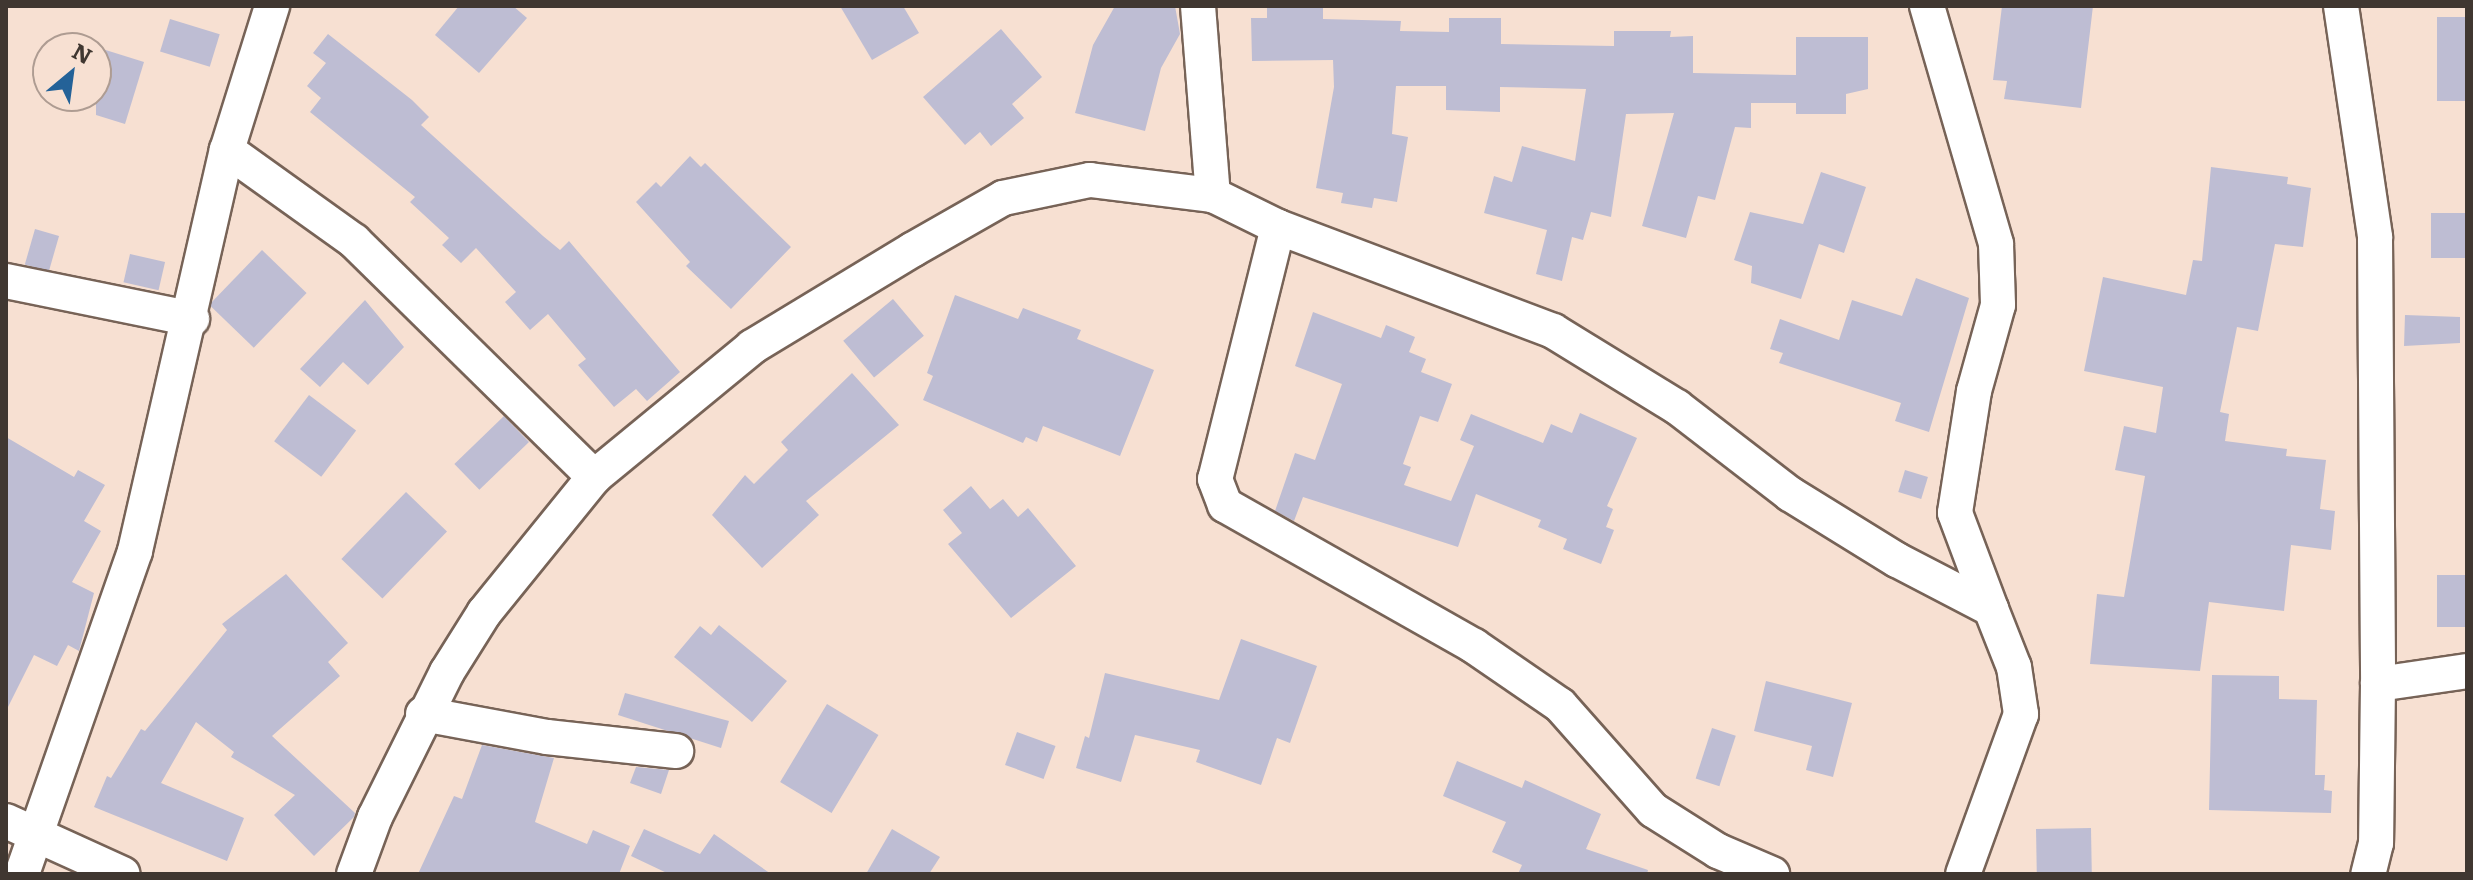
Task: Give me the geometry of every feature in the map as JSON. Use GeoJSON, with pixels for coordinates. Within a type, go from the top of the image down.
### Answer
{"type":"FeatureCollection","features":[{"type":"Feature","properties":{"kind":"street"},"geometry":{"type":"LineString","coordinates":[[22,874],[21,829],[135,551],[192,319],[227,150],[272,6]]}},
{"type":"Feature","properties":{"kind":"street"},"geometry":{"type":"LineString","coordinates":[[1198,6],[1213,195]]}},
{"type":"Feature","properties":{"kind":"street"},"geometry":{"type":"LineString","coordinates":[[1927,6],[1996,244],[1998,305],[1974,391],[1955,513],[2014,667],[2021,714],[1963,874]]}},
{"type":"Feature","properties":{"kind":"street"},"geometry":{"type":"LineString","coordinates":[[2341,6],[2375,237],[2378,684],[2376,843],[2368,874]]}},
{"type":"Feature","properties":{"kind":"street"},"geometry":{"type":"LineString","coordinates":[[227,150],[354,241],[594,477]]}},
{"type":"Feature","properties":{"kind":"street"},"geometry":{"type":"LineString","coordinates":[[354,874],[423,714],[484,613],[594,477],[752,347],[1003,198],[1090,180],[1213,195],[1278,227],[1553,331],[1677,407],[1803,503],[1991,609]]}},
{"type":"Feature","properties":{"kind":"street"},"geometry":{"type":"LineString","coordinates":[[1278,227],[1215,479],[1225,505],[1474,646],[1560,705],[1653,810],[1718,851],[1772,874]]}},
{"type":"Feature","properties":{"kind":"street"},"geometry":{"type":"LineString","coordinates":[[6,281],[192,319]]}},
{"type":"Feature","properties":{"kind":"street"},"geometry":{"type":"LineString","coordinates":[[2378,684],[2467,671]]}},
{"type":"Feature","properties":{"kind":"street"},"geometry":{"type":"LineString","coordinates":[[423,714],[547,737],[676,751]]}},
{"type":"Feature","properties":{"kind":"street"},"geometry":{"type":"LineString","coordinates":[[21,829],[123,874]]}},
{"type":"Feature","properties":{"kind":"building"},"geometry":{"type":"Polygon","coordinates":[[[459,6],[513,6],[527,18],[479,73],[435,35],[459,6]]]}},
{"type":"Feature","properties":{"kind":"building"},"geometry":{"type":"Polygon","coordinates":[[[840,6],[903,6],[919,33],[872,60],[840,6]]]}},
{"type":"Feature","properties":{"kind":"building"},"geometry":{"type":"Polygon","coordinates":[[[1115,6],[1175,6],[1180,34],[1161,68],[1145,131],[1075,113],[1093,45],[1115,6]]]}},
{"type":"Feature","properties":{"kind":"building"},"geometry":{"type":"Polygon","coordinates":[[[1267,6],[1323,8],[1323,19],[1401,21],[1400,31],[1449,32],[1449,18],[1501,18],[1501,44],[1614,46],[1614,31],[1671,31],[1670,37],[1693,36],[1693,73],[1796,75],[1796,37],[1868,37],[1868,89],[1846,94],[1846,114],[1796,114],[1796,103],[1751,103],[1751,128],[1735,127],[1715,200],[1698,196],[1686,238],[1642,226],[1674,113],[1626,114],[1611,217],[1591,212],[1583,240],[1572,237],[1562,281],[1536,274],[1547,230],[1484,213],[1494,176],[1512,182],[1522,146],[1575,161],[1586,89],[1500,87],[1500,112],[1446,110],[1446,86],[1396,86],[1392,134],[1408,137],[1397,202],[1374,198],[1372,208],[1341,203],[1343,193],[1316,188],[1334,87],[1333,60],[1252,61],[1251,18],[1267,18],[1267,6]]]}},
{"type":"Feature","properties":{"kind":"building"},"geometry":{"type":"Polygon","coordinates":[[[2002,6],[2093,6],[2081,108],[2004,99],[2007,81],[1993,80],[2002,6]]]}},
{"type":"Feature","properties":{"kind":"building"},"geometry":{"type":"Polygon","coordinates":[[[2437,17],[2467,17],[2467,101],[2437,101],[2437,17]]]}},
{"type":"Feature","properties":{"kind":"building"},"geometry":{"type":"Polygon","coordinates":[[[170,19],[220,34],[210,67],[160,52],[170,19]]]}},
{"type":"Feature","properties":{"kind":"building"},"geometry":{"type":"Polygon","coordinates":[[[1001,29],[1042,77],[1012,104],[1024,118],[991,146],[980,132],[965,145],[923,97],[1001,29]]]}},
{"type":"Feature","properties":{"kind":"building"},"geometry":{"type":"Polygon","coordinates":[[[328,34],[412,100],[429,117],[421,125],[543,236],[560,250],[569,241],[680,372],[647,401],[636,389],[614,407],[578,365],[586,359],[548,314],[530,330],[505,302],[516,292],[476,248],[461,263],[442,245],[449,238],[410,202],[415,197],[310,112],[321,98],[307,86],[326,63],[313,53],[328,34]]]}},
{"type":"Feature","properties":{"kind":"building"},"geometry":{"type":"Polygon","coordinates":[[[112,52],[144,62],[125,124],[96,115],[96,112],[112,112],[112,52]]]}},
{"type":"Feature","properties":{"kind":"building"},"geometry":{"type":"Polygon","coordinates":[[[690,156],[701,167],[705,163],[791,247],[731,309],[686,266],[690,262],[636,202],[656,182],[661,187],[690,156]]]}},
{"type":"Feature","properties":{"kind":"building"},"geometry":{"type":"Polygon","coordinates":[[[2211,167],[2288,177],[2287,184],[2311,188],[2303,247],[2275,244],[2258,331],[2237,327],[2220,412],[2229,414],[2225,441],[2287,449],[2286,456],[2326,460],[2320,509],[2335,511],[2331,550],[2291,545],[2284,611],[2209,602],[2200,671],[2090,664],[2097,594],[2124,597],[2145,476],[2115,470],[2124,426],[2156,433],[2163,387],[2084,371],[2103,277],[2186,295],[2193,260],[2202,261],[2211,167]]]}},
{"type":"Feature","properties":{"kind":"building"},"geometry":{"type":"Polygon","coordinates":[[[1821,172],[1866,187],[1844,253],[1819,244],[1801,299],[1751,283],[1752,266],[1734,260],[1750,212],[1803,224],[1821,172]]]}},
{"type":"Feature","properties":{"kind":"building"},"geometry":{"type":"Polygon","coordinates":[[[2431,213],[2467,213],[2467,258],[2431,258],[2431,213]]]}},
{"type":"Feature","properties":{"kind":"building"},"geometry":{"type":"Polygon","coordinates":[[[35,229],[59,236],[49,271],[25,265],[35,229]]]}},
{"type":"Feature","properties":{"kind":"building"},"geometry":{"type":"Polygon","coordinates":[[[262,250],[307,293],[254,348],[209,305],[262,250]]]}},
{"type":"Feature","properties":{"kind":"building"},"geometry":{"type":"Polygon","coordinates":[[[130,254],[165,262],[159,290],[123,282],[130,254]]]}},
{"type":"Feature","properties":{"kind":"building"},"geometry":{"type":"Polygon","coordinates":[[[1916,278],[1969,298],[1929,432],[1895,421],[1901,403],[1779,363],[1783,353],[1770,349],[1780,319],[1839,340],[1852,300],[1902,316],[1916,278]]]}},
{"type":"Feature","properties":{"kind":"building"},"geometry":{"type":"Polygon","coordinates":[[[955,295],[1018,319],[1023,308],[1081,330],[1077,339],[1154,370],[1120,456],[1043,426],[1037,442],[1026,437],[1023,443],[923,400],[933,376],[927,373],[955,295]]]}},
{"type":"Feature","properties":{"kind":"building"},"geometry":{"type":"Polygon","coordinates":[[[893,299],[924,336],[874,378],[843,341],[893,299]]]}},
{"type":"Feature","properties":{"kind":"building"},"geometry":{"type":"Polygon","coordinates":[[[365,300],[404,347],[368,385],[343,362],[320,387],[300,369],[365,300]]]}},
{"type":"Feature","properties":{"kind":"building"},"geometry":{"type":"Polygon","coordinates":[[[1313,312],[1381,338],[1386,325],[1415,337],[1409,352],[1426,359],[1421,372],[1452,384],[1438,422],[1420,416],[1403,464],[1411,467],[1404,485],[1451,501],[1474,446],[1460,440],[1471,414],[1543,443],[1551,424],[1572,433],[1580,413],[1637,438],[1607,506],[1613,509],[1606,527],[1614,530],[1601,564],[1563,549],[1567,539],[1538,527],[1541,520],[1476,494],[1458,547],[1303,497],[1294,521],[1275,511],[1295,453],[1315,460],[1342,384],[1295,366],[1313,312]]]}},
{"type":"Feature","properties":{"kind":"building"},"geometry":{"type":"Polygon","coordinates":[[[2405,315],[2460,317],[2460,343],[2404,346],[2405,315]]]}},
{"type":"Feature","properties":{"kind":"building"},"geometry":{"type":"Polygon","coordinates":[[[852,373],[899,425],[806,501],[819,515],[762,568],[712,515],[745,475],[754,484],[788,450],[781,442],[852,373]]]}},
{"type":"Feature","properties":{"kind":"building"},"geometry":{"type":"Polygon","coordinates":[[[309,395],[356,431],[321,477],[274,441],[309,395]]]}},
{"type":"Feature","properties":{"kind":"building"},"geometry":{"type":"Polygon","coordinates":[[[504,416],[529,442],[479,490],[454,464],[504,416]]]}},
{"type":"Feature","properties":{"kind":"building"},"geometry":{"type":"Polygon","coordinates":[[[6,437],[74,477],[78,470],[105,485],[84,521],[101,531],[72,582],[94,593],[79,651],[68,645],[57,666],[34,655],[6,711],[6,437]]]}},
{"type":"Feature","properties":{"kind":"building"},"geometry":{"type":"Polygon","coordinates":[[[1905,470],[1928,477],[1921,499],[1898,492],[1905,470]]]}},
{"type":"Feature","properties":{"kind":"building"},"geometry":{"type":"Polygon","coordinates":[[[971,486],[990,509],[1003,499],[1018,517],[1028,508],[1076,566],[1011,618],[948,544],[962,533],[943,510],[971,486]]]}},
{"type":"Feature","properties":{"kind":"building"},"geometry":{"type":"Polygon","coordinates":[[[406,492],[447,532],[382,598],[341,559],[406,492]]]}},
{"type":"Feature","properties":{"kind":"building"},"geometry":{"type":"Polygon","coordinates":[[[286,574],[348,643],[328,662],[340,676],[272,736],[355,813],[354,817],[314,856],[274,815],[295,795],[231,757],[234,752],[196,722],[161,783],[244,818],[227,861],[94,807],[107,776],[111,778],[141,729],[145,731],[227,630],[222,624],[286,574]]]}},
{"type":"Feature","properties":{"kind":"building"},"geometry":{"type":"Polygon","coordinates":[[[2437,575],[2467,575],[2467,627],[2437,627],[2437,575]]]}},
{"type":"Feature","properties":{"kind":"building"},"geometry":{"type":"Polygon","coordinates":[[[719,625],[787,681],[752,722],[674,657],[700,626],[711,635],[719,625]]]}},
{"type":"Feature","properties":{"kind":"building"},"geometry":{"type":"Polygon","coordinates":[[[1241,639],[1317,666],[1290,743],[1277,738],[1261,785],[1196,762],[1200,750],[1135,735],[1121,782],[1076,768],[1085,736],[1089,738],[1105,673],[1219,700],[1241,639]]]}},
{"type":"Feature","properties":{"kind":"building"},"geometry":{"type":"Polygon","coordinates":[[[2212,675],[2279,676],[2279,699],[2317,700],[2315,775],[2325,775],[2324,790],[2332,791],[2331,813],[2209,810],[2212,675]]]}},
{"type":"Feature","properties":{"kind":"building"},"geometry":{"type":"Polygon","coordinates":[[[1766,681],[1852,703],[1833,777],[1806,770],[1812,746],[1754,731],[1766,681]]]}},
{"type":"Feature","properties":{"kind":"building"},"geometry":{"type":"Polygon","coordinates":[[[625,693],[729,721],[721,748],[618,715],[625,693]]]}},
{"type":"Feature","properties":{"kind":"building"},"geometry":{"type":"Polygon","coordinates":[[[827,704],[878,735],[832,813],[780,782],[827,704]]]}},
{"type":"Feature","properties":{"kind":"building"},"geometry":{"type":"Polygon","coordinates":[[[1712,728],[1736,736],[1719,786],[1696,778],[1712,728]]]}},
{"type":"Feature","properties":{"kind":"building"},"geometry":{"type":"Polygon","coordinates":[[[1017,732],[1056,746],[1044,779],[1005,765],[1017,732]]]}},
{"type":"Feature","properties":{"kind":"building"},"geometry":{"type":"Polygon","coordinates":[[[482,745],[554,758],[535,822],[587,844],[593,830],[630,846],[619,874],[418,874],[454,796],[462,799],[482,745]]]}},
{"type":"Feature","properties":{"kind":"building"},"geometry":{"type":"Polygon","coordinates":[[[1457,761],[1522,788],[1525,780],[1601,814],[1586,849],[1648,870],[1647,874],[1518,874],[1522,865],[1492,852],[1506,822],[1443,796],[1457,761]]]}},
{"type":"Feature","properties":{"kind":"building"},"geometry":{"type":"Polygon","coordinates":[[[636,767],[669,770],[661,794],[630,783],[636,767]]]}},
{"type":"Feature","properties":{"kind":"building"},"geometry":{"type":"Polygon","coordinates":[[[2091,828],[2092,874],[2037,874],[2036,829],[2091,828]]]}},
{"type":"Feature","properties":{"kind":"building"},"geometry":{"type":"Polygon","coordinates":[[[644,829],[700,854],[714,834],[771,874],[669,874],[631,856],[644,829]]]}},
{"type":"Feature","properties":{"kind":"building"},"geometry":{"type":"Polygon","coordinates":[[[892,829],[940,857],[929,874],[866,874],[892,829]]]}}]}
